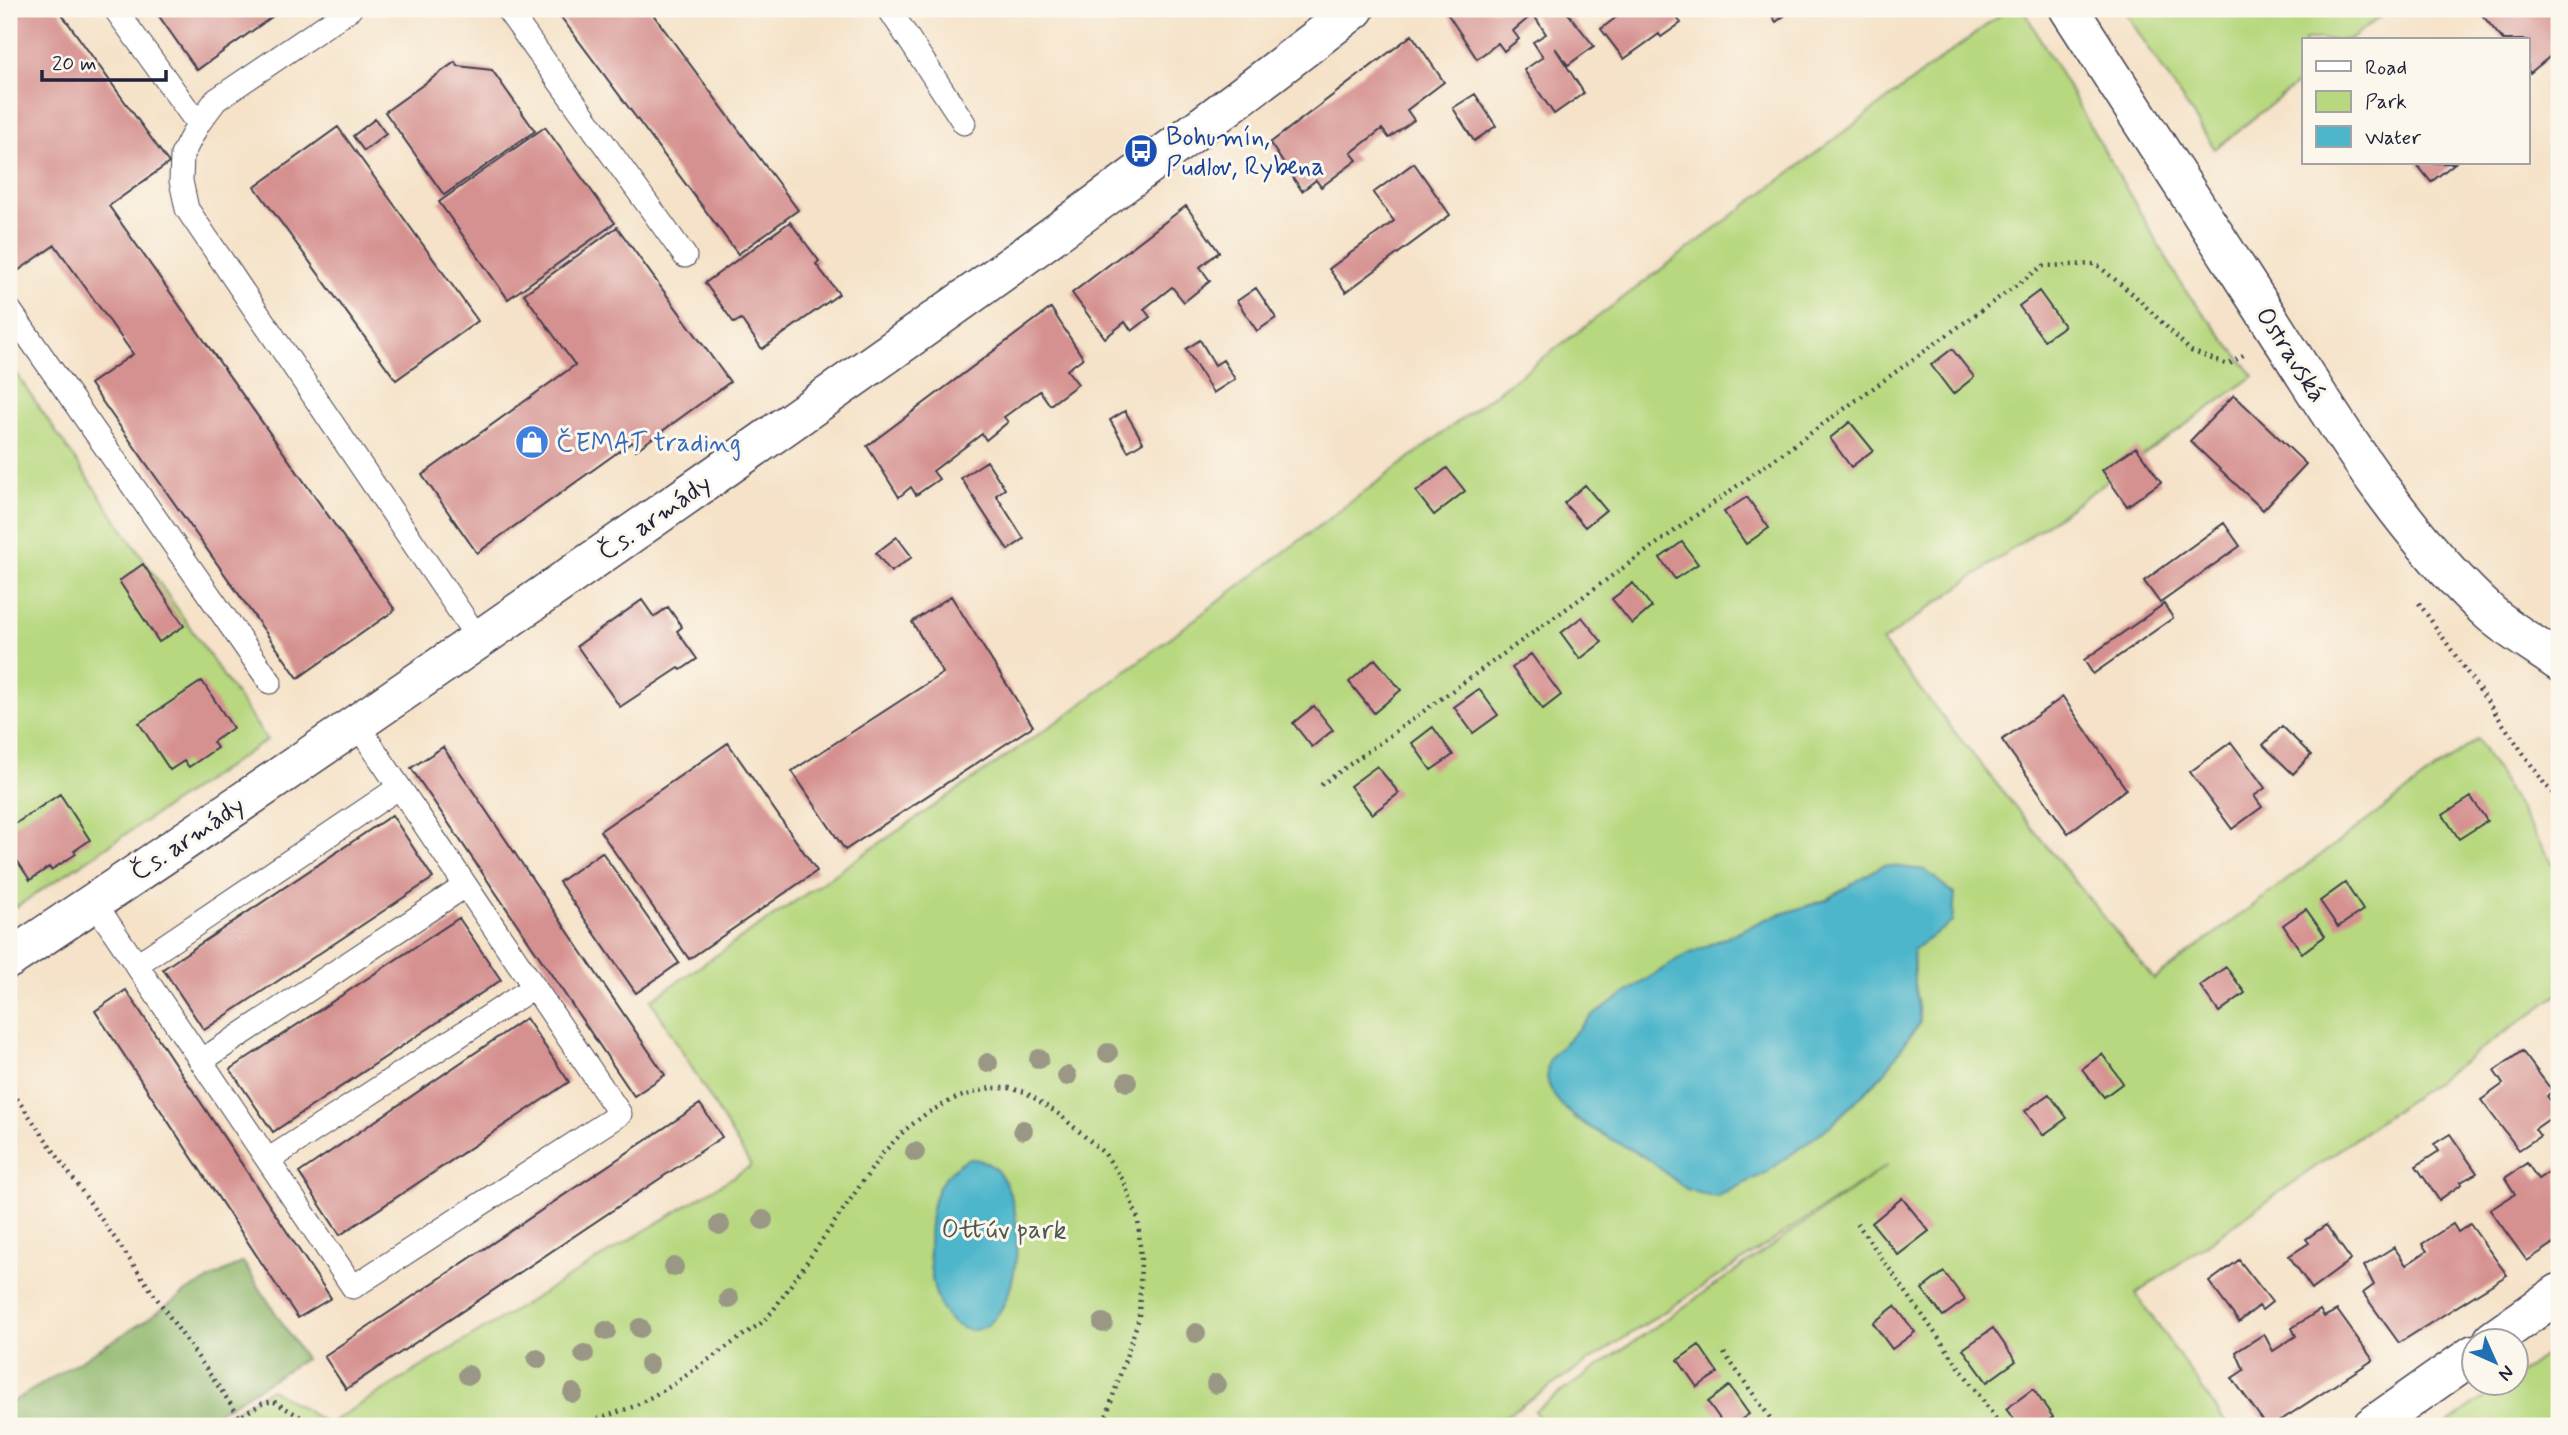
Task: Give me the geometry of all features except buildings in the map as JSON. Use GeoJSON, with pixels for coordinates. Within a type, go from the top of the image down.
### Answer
{"type":"FeatureCollection","features":[{"type":"Feature","properties":{"kind":"main road","name":"Čs. armády"},"geometry":{"type":"LineString","coordinates":[[12,952],[94,902],[479,640],[930,325],[1098,205],[1355,9]]}},
{"type":"Feature","properties":{"kind":"main road","name":"Ostravská"},"geometry":{"type":"LineString","coordinates":[[2069,9],[2278,334],[2366,466],[2407,522],[2491,614],[2559,662]]}},
{"type":"Feature","properties":{"kind":"main road"},"geometry":{"type":"LineString","coordinates":[[2513,1326],[2559,1293]]}},
{"type":"Feature","properties":{"kind":"main road"},"geometry":{"type":"LineString","coordinates":[[2372,1426],[2460,1363]]}},
{"type":"Feature","properties":{"kind":"lane"},"geometry":{"type":"LineString","coordinates":[[114,9],[198,124]]}},
{"type":"Feature","properties":{"kind":"lane"},"geometry":{"type":"LineString","coordinates":[[350,9],[216,100],[198,124],[182,155],[181,181],[187,209],[479,640]]}},
{"type":"Feature","properties":{"kind":"lane"},"geometry":{"type":"LineString","coordinates":[[507,9],[685,257]]}},
{"type":"Feature","properties":{"kind":"lane"},"geometry":{"type":"LineString","coordinates":[[889,9],[964,123]]}},
{"type":"Feature","properties":{"kind":"lane"},"geometry":{"type":"LineString","coordinates":[[9,309],[270,682]]}},
{"type":"Feature","properties":{"kind":"lane"},"geometry":{"type":"LineString","coordinates":[[94,902],[353,1287],[620,1114],[356,723]]}},
{"type":"Feature","properties":{"kind":"lane"},"geometry":{"type":"LineString","coordinates":[[136,965],[398,788]]}},
{"type":"Feature","properties":{"kind":"lane"},"geometry":{"type":"LineString","coordinates":[[201,1061],[465,886]]}},
{"type":"Feature","properties":{"kind":"lane"},"geometry":{"type":"LineString","coordinates":[[268,1160],[534,987]]}},
{"type":"Feature","properties":{"kind":"path"},"geometry":{"type":"LineString","coordinates":[[1321,785],[2043,266],[2096,264],[2135,296],[2191,351],[2228,365],[2278,334]]}},
{"type":"Feature","properties":{"kind":"path"},"geometry":{"type":"LineString","coordinates":[[2414,597],[2546,786],[2559,798]]}},
{"type":"Feature","properties":{"kind":"path"},"geometry":{"type":"LineString","coordinates":[[9,1087],[246,1426]]}},
{"type":"Feature","properties":{"kind":"path"},"geometry":{"type":"LineString","coordinates":[[578,1426],[635,1406],[671,1386],[761,1323],[772,1312],[882,1154],[905,1130],[927,1113],[956,1098],[990,1088],[1010,1088],[1025,1092],[1060,1115],[1105,1154],[1124,1180],[1132,1198],[1138,1219],[1141,1259],[1139,1318],[1103,1426]]}},
{"type":"Feature","properties":{"kind":"path"},"geometry":{"type":"LineString","coordinates":[[1857,1223],[2001,1426]]}},
{"type":"Feature","properties":{"kind":"path"},"geometry":{"type":"LineString","coordinates":[[1724,1353],[1776,1426]]}},
{"type":"Feature","properties":{"kind":"path"},"geometry":{"type":"LineString","coordinates":[[226,1426],[261,1404],[273,1401],[316,1426]]}},
{"type":"Feature","properties":{"kind":"green space","name":"Ottúv park"},"geometry":{"type":"Polygon","coordinates":[[[2008,9],[2023,9],[2184,289],[2254,376],[1882,642],[2154,979],[2477,739],[2559,875],[2559,994],[2136,1294],[2228,1426],[1545,1426],[1534,1411],[1888,1165],[1490,1426],[209,1426],[271,1389],[328,1424],[751,1166],[651,1000],[1071,712],[2008,9]],[[1883,865],[1826,900],[1766,919],[1573,1118],[1651,1161],[1687,1189],[1716,1197],[1766,1173],[1831,1125],[1884,1073],[1920,1022],[1914,983],[1913,949],[1952,922],[1883,865]]]}},
{"type":"Feature","properties":{"kind":"green space"},"geometry":{"type":"Polygon","coordinates":[[[2123,9],[2390,9],[2353,38],[2302,38],[2302,80],[2215,149],[2123,9]]]}},
{"type":"Feature","properties":{"kind":"green space"},"geometry":{"type":"Polygon","coordinates":[[[9,363],[267,740],[16,907],[9,896],[9,363]]]}},
{"type":"Feature","properties":{"kind":"green space"},"geometry":{"type":"Polygon","coordinates":[[[243,1262],[305,1359],[196,1426],[9,1426],[9,1404],[145,1321],[189,1290],[243,1262]]]}},
{"type":"Feature","properties":{"kind":"green space"},"geometry":{"type":"Polygon","coordinates":[[[2559,1345],[2559,1426],[2444,1426],[2487,1396],[2530,1396],[2530,1366],[2559,1345]]]}},
{"type":"Feature","properties":{"kind":"water"},"geometry":{"type":"Polygon","coordinates":[[[1883,865],[1925,870],[1955,895],[1952,922],[1913,950],[1914,983],[1920,1021],[1884,1073],[1831,1125],[1766,1173],[1716,1197],[1692,1191],[1651,1161],[1578,1119],[1552,1092],[1547,1076],[1550,1058],[1592,1015],[1678,959],[1766,919],[1826,900],[1883,865]]]}},
{"type":"Feature","properties":{"kind":"water"},"geometry":{"type":"Polygon","coordinates":[[[967,1159],[992,1166],[1008,1188],[1016,1220],[1016,1255],[1010,1289],[997,1315],[979,1329],[956,1325],[945,1315],[932,1280],[930,1259],[929,1237],[934,1198],[945,1178],[967,1159]]]}},
{"type":"Feature","properties":{"kind":"place","name":"Bohumín, Pudlov, Rybena"},"geometry":{"type":"Point","coordinates":[1141,151]}},
{"type":"Feature","properties":{"kind":"place","name":"ČEMAT trading"},"geometry":{"type":"Point","coordinates":[532,442]}}]}
